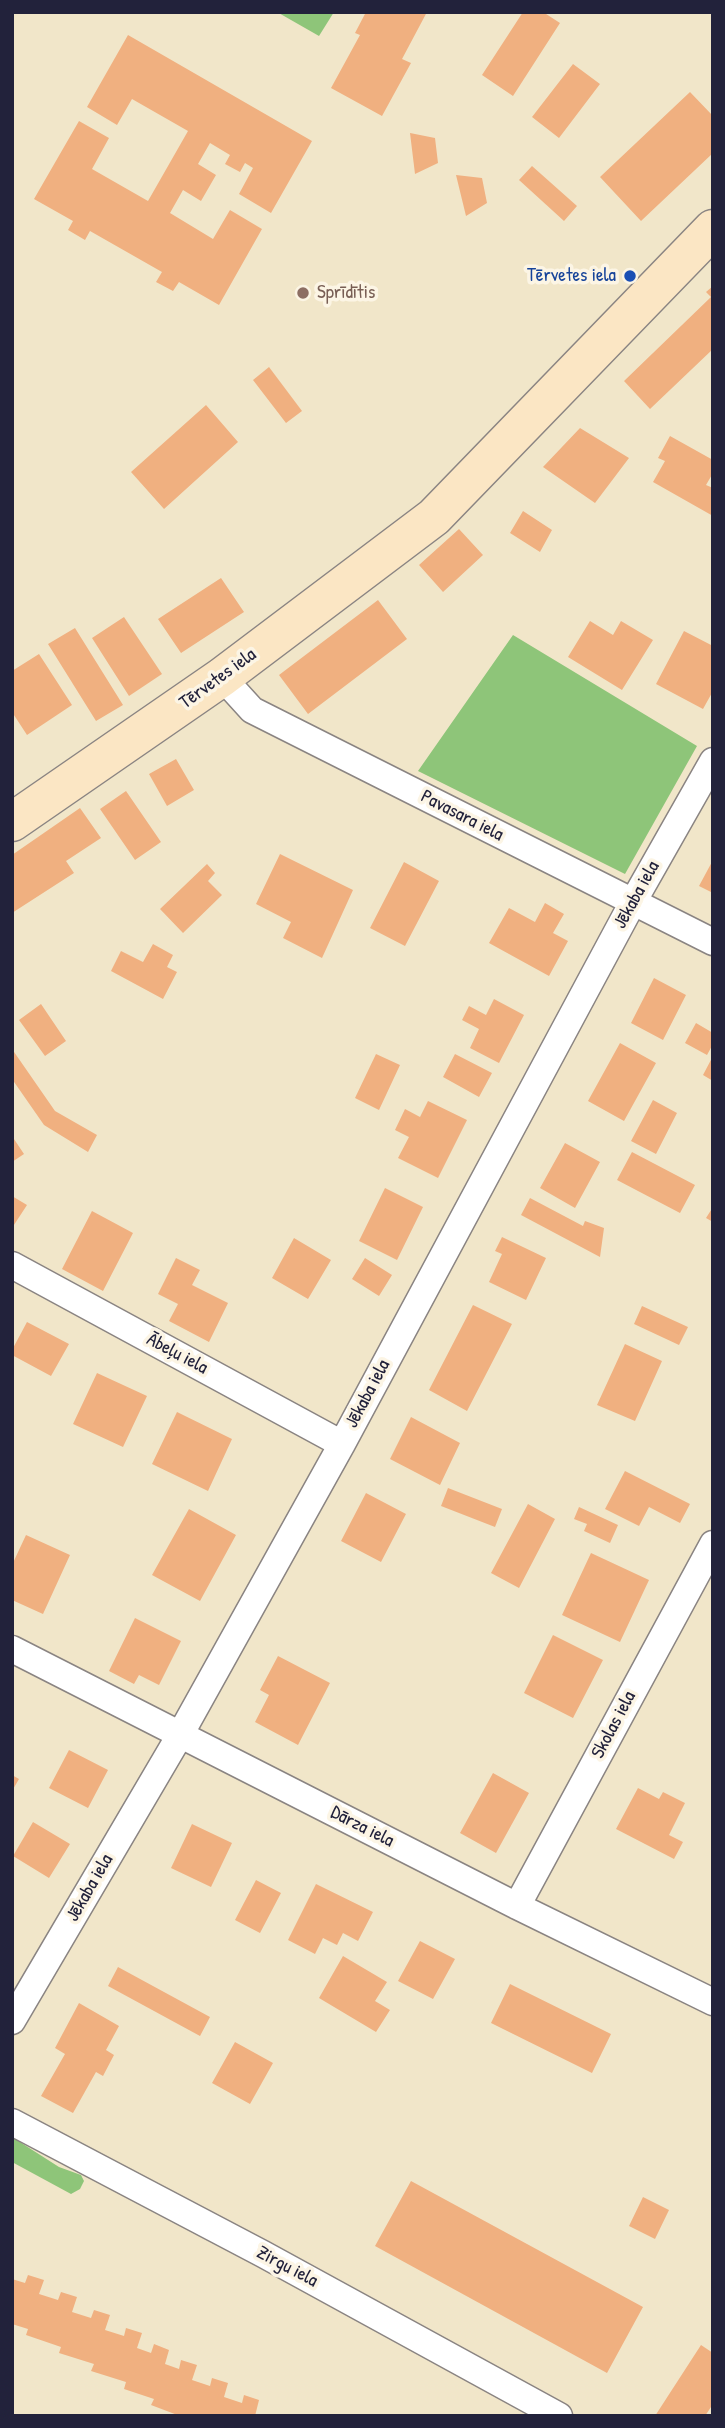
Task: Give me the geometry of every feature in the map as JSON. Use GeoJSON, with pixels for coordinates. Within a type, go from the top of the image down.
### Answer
{"type":"FeatureCollection","features":[{"type":"Feature","properties":{"kind":"main road","name":"Tērvetes iela"},"geometry":{"type":"LineString","coordinates":[[16,812],[222,677],[434,517],[713,229]]}},
{"type":"Feature","properties":{"kind":"street","name":"Pavasara iela"},"geometry":{"type":"LineString","coordinates":[[222,677],[252,710],[713,942]]}},
{"type":"Feature","properties":{"kind":"street","name":"Jēkaba iela"},"geometry":{"type":"LineString","coordinates":[[12,2021],[180,1735],[342,1444],[633,902],[713,761]]}},
{"type":"Feature","properties":{"kind":"street","name":"Ābeļu iela"},"geometry":{"type":"LineString","coordinates":[[12,1265],[342,1444]]}},
{"type":"Feature","properties":{"kind":"street","name":"Skolas iela"},"geometry":{"type":"LineString","coordinates":[[517,1906],[713,1544]]}},
{"type":"Feature","properties":{"kind":"street","name":"Dārza iela"},"geometry":{"type":"LineString","coordinates":[[12,1649],[517,1906],[713,2002]]}},
{"type":"Feature","properties":{"kind":"street","name":"Zirgu iela"},"geometry":{"type":"LineString","coordinates":[[12,2122],[559,2416]]}},
{"type":"Feature","properties":{"kind":"green space"},"geometry":{"type":"Polygon","coordinates":[[[277,12],[334,12],[319,36],[277,12]]]}},
{"type":"Feature","properties":{"kind":"green space"},"geometry":{"type":"Polygon","coordinates":[[[513,635],[697,746],[625,874],[418,771],[513,635]]]}},
{"type":"Feature","properties":{"kind":"green space"},"geometry":{"type":"Polygon","coordinates":[[[12,2137],[59,2167],[81,2175],[84,2181],[80,2189],[71,2194],[12,2162],[12,2137]]]}},
{"type":"Feature","properties":{"kind":"building"},"geometry":{"type":"Polygon","coordinates":[[[366,12],[427,12],[402,59],[411,63],[382,116],[331,88],[360,35],[355,33],[366,12]]]}},
{"type":"Feature","properties":{"kind":"building"},"geometry":{"type":"Polygon","coordinates":[[[523,12],[543,12],[560,23],[513,96],[482,75],[523,12]]]}},
{"type":"Feature","properties":{"kind":"building"},"geometry":{"type":"Polygon","coordinates":[[[128,35],[312,141],[271,213],[239,194],[253,168],[245,163],[240,172],[225,164],[230,155],[210,143],[198,164],[216,175],[201,201],[183,190],[170,213],[213,239],[230,210],[262,229],[219,305],[179,282],[173,291],[156,282],[162,272],[90,231],[85,240],[68,230],[73,221],[34,199],[79,121],[109,138],[92,169],[148,201],[188,131],[132,99],[117,125],[87,107],[128,35]]]}},
{"type":"Feature","properties":{"kind":"building"},"geometry":{"type":"Polygon","coordinates":[[[573,64],[600,84],[559,138],[532,117],[573,64]]]}},
{"type":"Feature","properties":{"kind":"building"},"geometry":{"type":"Polygon","coordinates":[[[690,92],[713,116],[713,153],[641,221],[600,177],[690,92]]]}},
{"type":"Feature","properties":{"kind":"building"},"geometry":{"type":"Polygon","coordinates":[[[410,133],[435,138],[438,163],[415,174],[410,133]]]}},
{"type":"Feature","properties":{"kind":"building"},"geometry":{"type":"Polygon","coordinates":[[[532,166],[577,206],[564,221],[519,180],[532,166]]]}},
{"type":"Feature","properties":{"kind":"building"},"geometry":{"type":"Polygon","coordinates":[[[456,175],[482,178],[487,203],[466,216],[456,175]]]}},
{"type":"Feature","properties":{"kind":"building"},"geometry":{"type":"Polygon","coordinates":[[[713,286],[713,349],[650,409],[624,381],[711,297],[706,292],[713,286]]]}},
{"type":"Feature","properties":{"kind":"building"},"geometry":{"type":"Polygon","coordinates":[[[269,367],[302,411],[286,423],[253,380],[269,367]]]}},
{"type":"Feature","properties":{"kind":"building"},"geometry":{"type":"Polygon","coordinates":[[[206,405],[238,442],[164,509],[131,472],[206,405]]]}},
{"type":"Feature","properties":{"kind":"building"},"geometry":{"type":"Polygon","coordinates":[[[580,428],[629,458],[595,503],[543,467],[580,428]]]}},
{"type":"Feature","properties":{"kind":"building"},"geometry":{"type":"Polygon","coordinates":[[[670,436],[713,460],[713,473],[706,485],[713,488],[713,516],[653,482],[665,461],[658,458],[670,436]]]}},
{"type":"Feature","properties":{"kind":"building"},"geometry":{"type":"Polygon","coordinates":[[[523,511],[552,530],[540,552],[510,533],[523,511]]]}},
{"type":"Feature","properties":{"kind":"building"},"geometry":{"type":"Polygon","coordinates":[[[459,529],[483,555],[443,592],[419,565],[459,529]]]}},
{"type":"Feature","properties":{"kind":"building"},"geometry":{"type":"Polygon","coordinates":[[[221,578],[244,612],[181,653],[158,619],[221,578]]]}},
{"type":"Feature","properties":{"kind":"building"},"geometry":{"type":"Polygon","coordinates":[[[378,600],[407,639],[308,714],[279,675],[378,600]]]}},
{"type":"Feature","properties":{"kind":"building"},"geometry":{"type":"Polygon","coordinates":[[[124,617],[162,674],[129,696],[92,638],[124,617]]]}},
{"type":"Feature","properties":{"kind":"building"},"geometry":{"type":"Polygon","coordinates":[[[590,621],[613,635],[621,621],[653,640],[622,690],[568,657],[590,621]]]}},
{"type":"Feature","properties":{"kind":"building"},"geometry":{"type":"Polygon","coordinates":[[[75,628],[123,705],[96,721],[48,644],[75,628]]]}},
{"type":"Feature","properties":{"kind":"building"},"geometry":{"type":"Polygon","coordinates":[[[684,631],[713,646],[713,691],[703,709],[656,684],[684,631]]]}},
{"type":"Feature","properties":{"kind":"building"},"geometry":{"type":"Polygon","coordinates":[[[39,654],[72,705],[27,735],[12,712],[12,671],[39,654]]]}},
{"type":"Feature","properties":{"kind":"building"},"geometry":{"type":"Polygon","coordinates":[[[176,759],[194,790],[167,806],[149,774],[176,759]]]}},
{"type":"Feature","properties":{"kind":"building"},"geometry":{"type":"Polygon","coordinates":[[[126,791],[161,842],[135,860],[100,809],[126,791]]]}},
{"type":"Feature","properties":{"kind":"building"},"geometry":{"type":"Polygon","coordinates":[[[80,808],[101,838],[66,861],[74,873],[12,913],[12,855],[80,808]]]}},
{"type":"Feature","properties":{"kind":"building"},"geometry":{"type":"Polygon","coordinates":[[[280,854],[353,890],[322,958],[283,938],[291,922],[256,904],[280,854]]]}},
{"type":"Feature","properties":{"kind":"building"},"geometry":{"type":"Polygon","coordinates":[[[713,860],[713,893],[699,886],[713,860]]]}},
{"type":"Feature","properties":{"kind":"building"},"geometry":{"type":"Polygon","coordinates":[[[404,862],[439,881],[405,946],[370,928],[404,862]]]}},
{"type":"Feature","properties":{"kind":"building"},"geometry":{"type":"Polygon","coordinates":[[[207,864],[215,873],[208,881],[222,895],[183,933],[160,909],[207,864]]]}},
{"type":"Feature","properties":{"kind":"building"},"geometry":{"type":"Polygon","coordinates":[[[545,903],[564,914],[553,933],[568,941],[549,976],[489,943],[509,908],[535,922],[545,903]]]}},
{"type":"Feature","properties":{"kind":"building"},"geometry":{"type":"Polygon","coordinates":[[[153,944],[173,955],[167,967],[177,972],[163,999],[111,971],[121,951],[143,962],[153,944]]]}},
{"type":"Feature","properties":{"kind":"building"},"geometry":{"type":"Polygon","coordinates":[[[654,978],[686,995],[663,1040],[631,1023],[654,978]]]}},
{"type":"Feature","properties":{"kind":"building"},"geometry":{"type":"Polygon","coordinates":[[[494,999],[524,1015],[499,1063],[470,1048],[479,1029],[462,1020],[469,1006],[486,1015],[494,999]]]}},
{"type":"Feature","properties":{"kind":"building"},"geometry":{"type":"Polygon","coordinates":[[[41,1004],[66,1041],[45,1056],[19,1020],[41,1004]]]}},
{"type":"Feature","properties":{"kind":"building"},"geometry":{"type":"Polygon","coordinates":[[[696,1023],[713,1033],[713,1044],[707,1055],[685,1043],[696,1023]]]}},
{"type":"Feature","properties":{"kind":"building"},"geometry":{"type":"Polygon","coordinates":[[[620,1043],[656,1063],[624,1121],[588,1101],[620,1043]]]}},
{"type":"Feature","properties":{"kind":"building"},"geometry":{"type":"Polygon","coordinates":[[[12,1049],[55,1111],[97,1135],[88,1152],[44,1125],[12,1079],[12,1049]]]}},
{"type":"Feature","properties":{"kind":"building"},"geometry":{"type":"Polygon","coordinates":[[[376,1054],[400,1065],[379,1110],[355,1098],[376,1054]]]}},
{"type":"Feature","properties":{"kind":"building"},"geometry":{"type":"Polygon","coordinates":[[[455,1054],[492,1073],[479,1097],[443,1077],[455,1054]]]}},
{"type":"Feature","properties":{"kind":"building"},"geometry":{"type":"Polygon","coordinates":[[[713,1056],[713,1081],[703,1075],[713,1056]]]}},
{"type":"Feature","properties":{"kind":"building"},"geometry":{"type":"Polygon","coordinates":[[[653,1100],[677,1113],[656,1154],[631,1141],[653,1100]]]}},
{"type":"Feature","properties":{"kind":"building"},"geometry":{"type":"Polygon","coordinates":[[[428,1101],[467,1120],[438,1178],[398,1158],[409,1137],[395,1130],[405,1109],[420,1117],[428,1101]]]}},
{"type":"Feature","properties":{"kind":"building"},"geometry":{"type":"Polygon","coordinates":[[[12,1136],[24,1154],[12,1162],[12,1136]]]}},
{"type":"Feature","properties":{"kind":"building"},"geometry":{"type":"Polygon","coordinates":[[[565,1143],[600,1162],[575,1208],[540,1188],[565,1143]]]}},
{"type":"Feature","properties":{"kind":"building"},"geometry":{"type":"Polygon","coordinates":[[[632,1152],[695,1185],[680,1213],[617,1180],[632,1152]]]}},
{"type":"Feature","properties":{"kind":"building"},"geometry":{"type":"Polygon","coordinates":[[[385,1188],[423,1207],[397,1260],[359,1241],[385,1188]]]}},
{"type":"Feature","properties":{"kind":"building"},"geometry":{"type":"Polygon","coordinates":[[[12,1196],[27,1205],[12,1228],[12,1196]]]}},
{"type":"Feature","properties":{"kind":"building"},"geometry":{"type":"Polygon","coordinates":[[[530,1198],[583,1226],[585,1221],[604,1228],[600,1257],[521,1215],[530,1198]]]}},
{"type":"Feature","properties":{"kind":"building"},"geometry":{"type":"Polygon","coordinates":[[[713,1207],[713,1222],[706,1218],[713,1207]]]}},
{"type":"Feature","properties":{"kind":"building"},"geometry":{"type":"Polygon","coordinates":[[[92,1211],[133,1233],[103,1291],[62,1269],[92,1211]]]}},
{"type":"Feature","properties":{"kind":"building"},"geometry":{"type":"Polygon","coordinates":[[[502,1237],[546,1258],[526,1300],[489,1282],[502,1254],[495,1251],[502,1237]]]}},
{"type":"Feature","properties":{"kind":"building"},"geometry":{"type":"Polygon","coordinates":[[[294,1238],[331,1260],[308,1299],[272,1278],[294,1238]]]}},
{"type":"Feature","properties":{"kind":"building"},"geometry":{"type":"Polygon","coordinates":[[[176,1258],[200,1270],[192,1285],[228,1303],[209,1342],[169,1321],[178,1304],[158,1294],[176,1258]]]}},
{"type":"Feature","properties":{"kind":"building"},"geometry":{"type":"Polygon","coordinates":[[[365,1258],[392,1275],[379,1296],[352,1279],[365,1258]]]}},
{"type":"Feature","properties":{"kind":"building"},"geometry":{"type":"Polygon","coordinates":[[[473,1305],[512,1324],[467,1411],[429,1390],[473,1305]]]}},
{"type":"Feature","properties":{"kind":"building"},"geometry":{"type":"Polygon","coordinates":[[[642,1306],[688,1327],[679,1345],[634,1324],[642,1306]]]}},
{"type":"Feature","properties":{"kind":"building"},"geometry":{"type":"Polygon","coordinates":[[[27,1322],[69,1344],[51,1376],[12,1355],[27,1322]]]}},
{"type":"Feature","properties":{"kind":"building"},"geometry":{"type":"Polygon","coordinates":[[[625,1344],[662,1361],[635,1421],[597,1405],[625,1344]]]}},
{"type":"Feature","properties":{"kind":"building"},"geometry":{"type":"Polygon","coordinates":[[[97,1373],[147,1396],[123,1447],[73,1424],[97,1373]]]}},
{"type":"Feature","properties":{"kind":"building"},"geometry":{"type":"Polygon","coordinates":[[[177,1412],[232,1439],[208,1491],[152,1464],[177,1412]]]}},
{"type":"Feature","properties":{"kind":"building"},"geometry":{"type":"Polygon","coordinates":[[[411,1417],[460,1443],[440,1485],[390,1459],[411,1417]]]}},
{"type":"Feature","properties":{"kind":"building"},"geometry":{"type":"Polygon","coordinates":[[[625,1471],[690,1504],[680,1523],[649,1507],[639,1526],[605,1509],[625,1471]]]}},
{"type":"Feature","properties":{"kind":"building"},"geometry":{"type":"Polygon","coordinates":[[[448,1488],[502,1509],[495,1527],[441,1506],[448,1488]]]}},
{"type":"Feature","properties":{"kind":"building"},"geometry":{"type":"Polygon","coordinates":[[[366,1493],[406,1514],[381,1562],[341,1541],[366,1493]]]}},
{"type":"Feature","properties":{"kind":"building"},"geometry":{"type":"Polygon","coordinates":[[[528,1504],[555,1519],[519,1588],[491,1573],[528,1504]]]}},
{"type":"Feature","properties":{"kind":"building"},"geometry":{"type":"Polygon","coordinates":[[[579,1507],[618,1525],[610,1543],[584,1531],[587,1524],[574,1519],[579,1507]]]}},
{"type":"Feature","properties":{"kind":"building"},"geometry":{"type":"Polygon","coordinates":[[[189,1509],[236,1535],[200,1601],[152,1575],[189,1509]]]}},
{"type":"Feature","properties":{"kind":"building"},"geometry":{"type":"Polygon","coordinates":[[[26,1535],[70,1555],[43,1614],[12,1600],[12,1565],[26,1535]]]}},
{"type":"Feature","properties":{"kind":"building"},"geometry":{"type":"Polygon","coordinates":[[[591,1553],[649,1580],[620,1642],[562,1615],[591,1553]]]}},
{"type":"Feature","properties":{"kind":"building"},"geometry":{"type":"Polygon","coordinates":[[[135,1618],[181,1641],[159,1685],[139,1675],[134,1684],[109,1671],[135,1618]]]}},
{"type":"Feature","properties":{"kind":"building"},"geometry":{"type":"Polygon","coordinates":[[[553,1635],[603,1660],[573,1718],[524,1693],[553,1635]]]}},
{"type":"Feature","properties":{"kind":"building"},"geometry":{"type":"Polygon","coordinates":[[[278,1656],[330,1683],[298,1745],[255,1722],[269,1695],[260,1690],[278,1656]]]}},
{"type":"Feature","properties":{"kind":"building"},"geometry":{"type":"Polygon","coordinates":[[[69,1750],[108,1770],[88,1808],[49,1788],[69,1750]]]}},
{"type":"Feature","properties":{"kind":"building"},"geometry":{"type":"Polygon","coordinates":[[[493,1773],[529,1793],[496,1853],[460,1833],[493,1773]]]}},
{"type":"Feature","properties":{"kind":"building"},"geometry":{"type":"Polygon","coordinates":[[[12,1775],[19,1779],[12,1791],[12,1775]]]}},
{"type":"Feature","properties":{"kind":"building"},"geometry":{"type":"Polygon","coordinates":[[[638,1788],[659,1799],[663,1792],[685,1803],[669,1835],[683,1842],[674,1859],[616,1829],[638,1788]]]}},
{"type":"Feature","properties":{"kind":"building"},"geometry":{"type":"Polygon","coordinates":[[[33,1822],[70,1844],[49,1878],[13,1856],[33,1822]]]}},
{"type":"Feature","properties":{"kind":"building"},"geometry":{"type":"Polygon","coordinates":[[[192,1824],[232,1843],[211,1887],[171,1868],[192,1824]]]}},
{"type":"Feature","properties":{"kind":"building"},"geometry":{"type":"Polygon","coordinates":[[[256,1880],[281,1893],[260,1933],[235,1920],[256,1880]]]}},
{"type":"Feature","properties":{"kind":"building"},"geometry":{"type":"Polygon","coordinates":[[[316,1884],[373,1912],[358,1941],[343,1933],[337,1945],[323,1938],[315,1954],[288,1940],[316,1884]]]}},
{"type":"Feature","properties":{"kind":"building"},"geometry":{"type":"Polygon","coordinates":[[[420,1941],[455,1959],[433,1999],[398,1981],[420,1941]]]}},
{"type":"Feature","properties":{"kind":"building"},"geometry":{"type":"Polygon","coordinates":[[[343,1956],[387,1982],[375,2001],[390,2010],[376,2032],[319,1998],[343,1956]]]}},
{"type":"Feature","properties":{"kind":"building"},"geometry":{"type":"Polygon","coordinates":[[[118,1967],[210,2017],[200,2036],[108,1986],[118,1967]]]}},
{"type":"Feature","properties":{"kind":"building"},"geometry":{"type":"Polygon","coordinates":[[[510,1984],[611,2034],[592,2073],[491,2023],[510,1984]]]}},
{"type":"Feature","properties":{"kind":"building"},"geometry":{"type":"Polygon","coordinates":[[[79,2003],[119,2026],[106,2050],[114,2055],[103,2076],[96,2072],[73,2113],[41,2096],[65,2054],[55,2048],[79,2003]]]}},
{"type":"Feature","properties":{"kind":"building"},"geometry":{"type":"Polygon","coordinates":[[[235,2042],[273,2063],[250,2104],[212,2083],[235,2042]]]}},
{"type":"Feature","properties":{"kind":"building"},"geometry":{"type":"Polygon","coordinates":[[[411,2181],[643,2307],[607,2373],[375,2246],[411,2181]]]}},
{"type":"Feature","properties":{"kind":"building"},"geometry":{"type":"Polygon","coordinates":[[[643,2197],[669,2210],[655,2239],[629,2226],[643,2197]]]}},
{"type":"Feature","properties":{"kind":"building"},"geometry":{"type":"Polygon","coordinates":[[[28,2275],[44,2280],[39,2294],[58,2300],[61,2292],[77,2297],[72,2312],[91,2318],[94,2310],[110,2315],[105,2330],[124,2336],[126,2328],[142,2333],[137,2348],[151,2353],[154,2344],[169,2350],[165,2364],[179,2369],[181,2360],[197,2365],[192,2380],[210,2386],[212,2378],[228,2383],[224,2397],[242,2403],[244,2395],[259,2400],[255,2416],[180,2416],[151,2405],[154,2399],[124,2389],[126,2382],[91,2371],[94,2364],[59,2353],[61,2347],[26,2335],[28,2329],[12,2324],[12,2279],[25,2283],[28,2275]]]}},
{"type":"Feature","properties":{"kind":"building"},"geometry":{"type":"Polygon","coordinates":[[[701,2345],[713,2353],[713,2404],[705,2416],[655,2416],[701,2345]]]}},
{"type":"Feature","properties":{"kind":"place","name":"Tērvetes iela"},"geometry":{"type":"Point","coordinates":[630,276]}},
{"type":"Feature","properties":{"kind":"place","name":"Sprīdītis"},"geometry":{"type":"Point","coordinates":[303,293]}}]}
